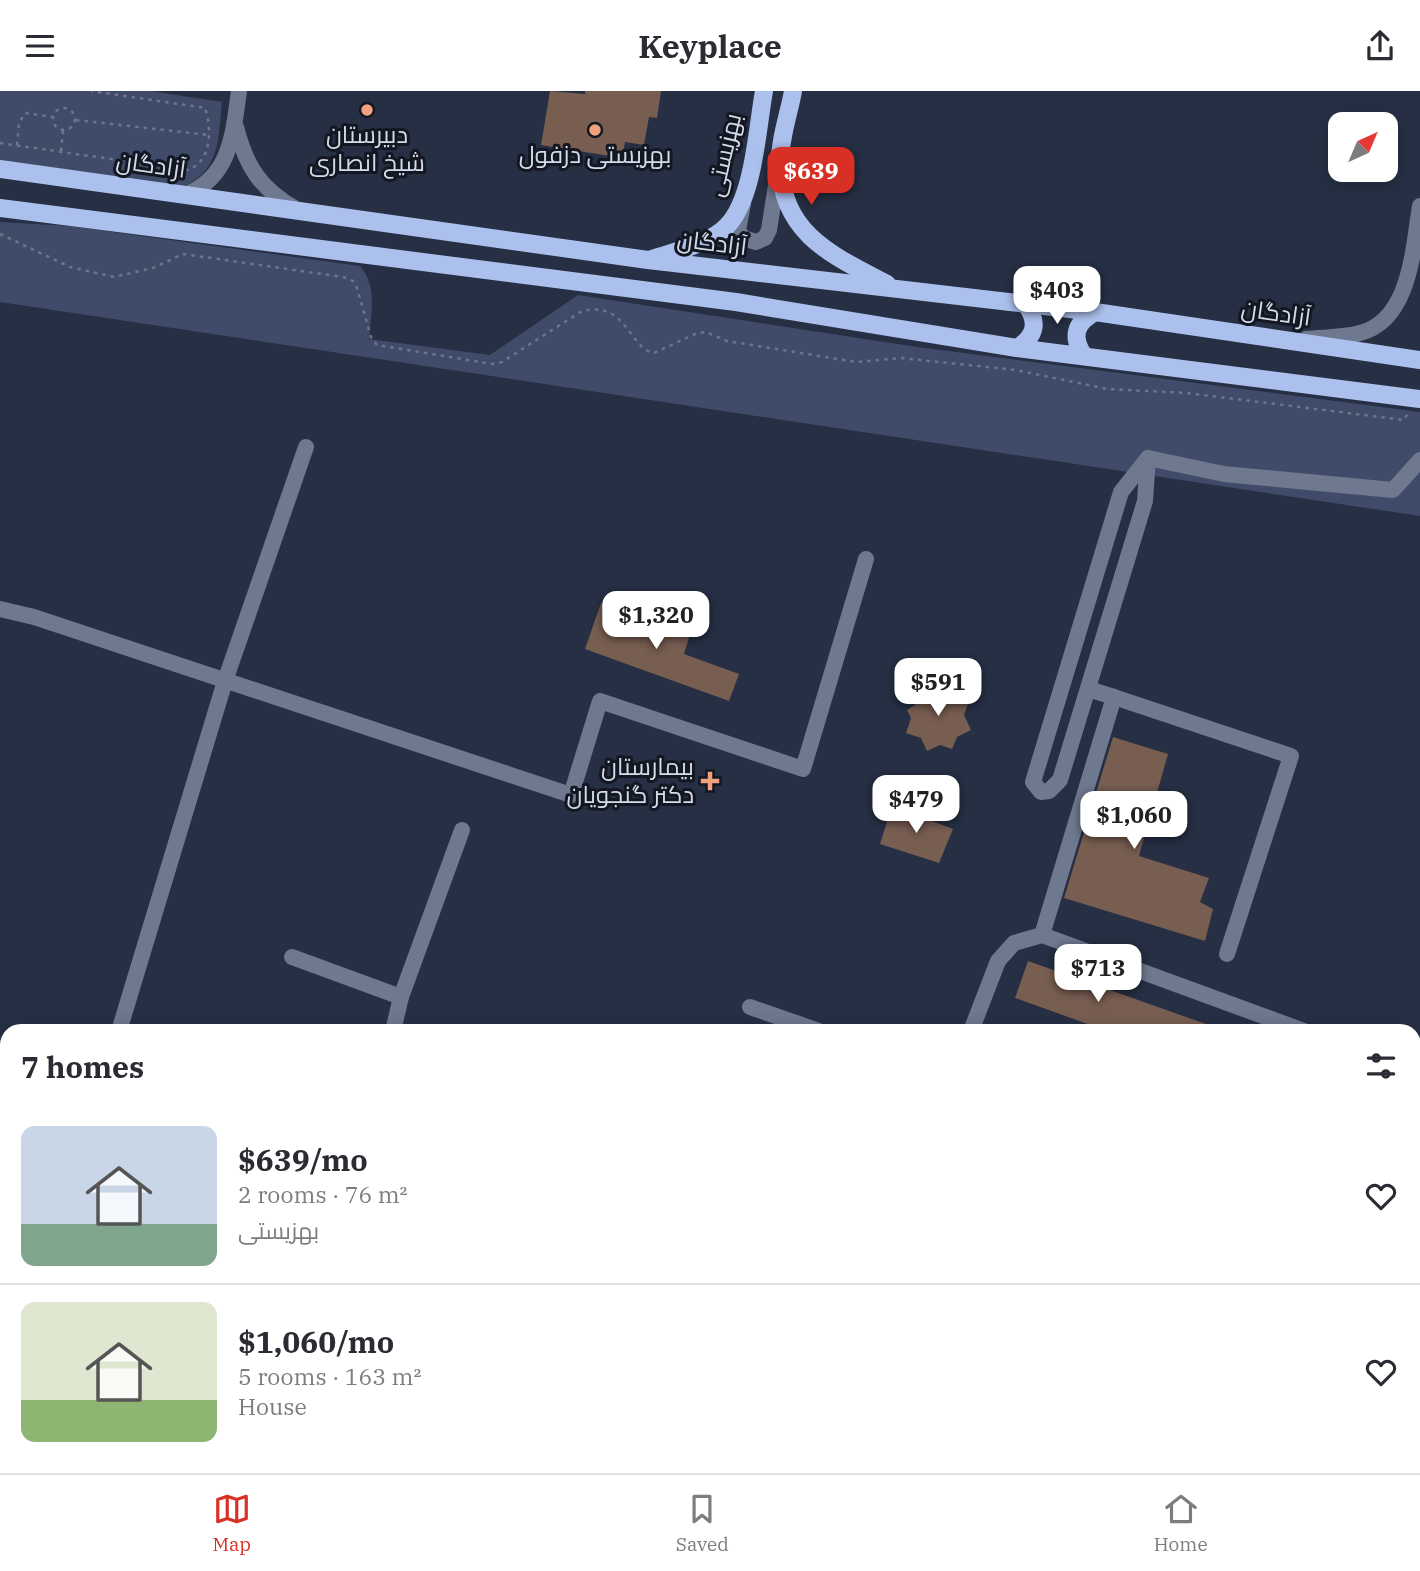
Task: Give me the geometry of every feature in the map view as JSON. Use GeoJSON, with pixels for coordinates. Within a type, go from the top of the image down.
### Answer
{"type":"FeatureCollection","features":[{"type":"Feature","properties":{"kind":"main road","name":"بهزیستی"},"geometry":{"type":"LineString","coordinates":[[648,260],[707,239],[726,227],[743,202],[764,91]]}},
{"type":"Feature","properties":{"kind":"main road"},"geometry":{"type":"LineString","coordinates":[[793,91],[780,164],[785,199],[803,231],[827,252],[897,289]]}},
{"type":"Feature","properties":{"kind":"main road","name":"آزادگان"},"geometry":{"type":"LineString","coordinates":[[0,169],[648,260],[1095,312],[1420,360]]}},
{"type":"Feature","properties":{"kind":"main road"},"geometry":{"type":"LineString","coordinates":[[0,208],[736,302],[1017,348],[1419,402]]}},
{"type":"Feature","properties":{"kind":"main road"},"geometry":{"type":"LineString","coordinates":[[1017,348],[1028,341],[1035,328],[1034,315],[1025,303]]}},
{"type":"Feature","properties":{"kind":"main road"},"geometry":{"type":"LineString","coordinates":[[1084,356],[1076,345],[1076,331],[1082,319],[1095,312]]}},
{"type":"Feature","properties":{"kind":"street"},"geometry":{"type":"LineString","coordinates":[[234,92],[235,122],[243,156],[252,173],[267,190],[296,209]]}},
{"type":"Feature","properties":{"kind":"street"},"geometry":{"type":"LineString","coordinates":[[187,194],[203,187],[220,170],[235,122]]}},
{"type":"Feature","properties":{"kind":"street"},"geometry":{"type":"LineString","coordinates":[[743,202],[738,230],[743,238],[756,243],[765,238],[769,230],[780,164]]}},
{"type":"Feature","properties":{"kind":"street"},"geometry":{"type":"LineString","coordinates":[[1294,341],[1363,333],[1388,315],[1408,281],[1420,206]]}},
{"type":"Feature","properties":{"kind":"street"},"geometry":{"type":"LineString","coordinates":[[121,1024],[225,681],[306,447]]}},
{"type":"Feature","properties":{"kind":"street"},"geometry":{"type":"LineString","coordinates":[[1148,458],[1224,474],[1393,490],[1420,460]]}},
{"type":"Feature","properties":{"kind":"street"},"geometry":{"type":"LineString","coordinates":[[1148,458],[1145,501],[1060,780],[1049,791],[1041,792],[1033,782],[1121,492],[1148,458]]}},
{"type":"Feature","properties":{"kind":"street"},"geometry":{"type":"LineString","coordinates":[[0,609],[34,617],[571,795],[600,701],[803,769],[866,559]]}},
{"type":"Feature","properties":{"kind":"street"},"geometry":{"type":"LineString","coordinates":[[1088,689],[1291,756],[1227,954]]}},
{"type":"Feature","properties":{"kind":"street"},"geometry":{"type":"LineString","coordinates":[[1042,935],[1114,698]]}},
{"type":"Feature","properties":{"kind":"street"},"geometry":{"type":"LineString","coordinates":[[395,1024],[401,997],[462,830]]}},
{"type":"Feature","properties":{"kind":"street"},"geometry":{"type":"LineString","coordinates":[[974,1024],[998,961],[1014,943],[1042,935],[1285,1024]]}},
{"type":"Feature","properties":{"kind":"street"},"geometry":{"type":"LineString","coordinates":[[292,957],[401,997]]}},
{"type":"Feature","properties":{"kind":"street"},"geometry":{"type":"LineString","coordinates":[[750,1007],[797,1024]]}},
{"type":"Feature","properties":{"kind":"path"},"geometry":{"type":"LineString","coordinates":[[0,143],[187,170],[202,162],[210,123],[205,108],[92,91]]}},
{"type":"Feature","properties":{"kind":"path"},"geometry":{"type":"LineString","coordinates":[[63,107],[72,110],[76,120],[72,128],[63,130],[57,127],[53,117],[63,107]]}},
{"type":"Feature","properties":{"kind":"path"},"geometry":{"type":"LineString","coordinates":[[17,145],[19,123],[25,113],[53,117]]}},
{"type":"Feature","properties":{"kind":"path"},"geometry":{"type":"LineString","coordinates":[[76,120],[209,135]]}},
{"type":"Feature","properties":{"kind":"path"},"geometry":{"type":"LineString","coordinates":[[61,152],[63,130]]}},
{"type":"Feature","properties":{"kind":"path"},"geometry":{"type":"LineString","coordinates":[[0,234],[70,267],[114,277],[153,268],[183,254],[343,277],[353,281],[371,337],[377,345],[492,365],[502,362],[582,311],[592,309],[607,311],[625,324],[645,349],[654,353],[695,334],[706,333],[727,341],[856,362],[901,358],[1016,370],[1107,389],[1186,393],[1404,420],[1419,402]]}},
{"type":"Feature","properties":{"kind":"shaded area"},"geometry":{"type":"Polygon","coordinates":[[[0,91],[151,91],[222,102],[218,140],[205,171],[184,186],[0,160],[0,91]]]}},
{"type":"Feature","properties":{"kind":"shaded area"},"geometry":{"type":"Polygon","coordinates":[[[0,222],[69,226],[360,266],[366,274],[371,291],[369,339],[490,355],[578,295],[917,347],[1420,412],[1420,516],[0,302],[0,222]]]}},
{"type":"Feature","properties":{"kind":"building","name":"بهزیستی دزفول"},"geometry":{"type":"Polygon","coordinates":[[[550,91],[585,94],[585,91],[661,91],[657,118],[649,117],[644,145],[625,142],[622,158],[541,145],[550,91]]]}},
{"type":"Feature","properties":{"kind":"building"},"geometry":{"type":"Polygon","coordinates":[[[601,603],[690,634],[684,654],[739,674],[729,701],[585,649],[601,603]]]}},
{"type":"Feature","properties":{"kind":"building"},"geometry":{"type":"Polygon","coordinates":[[[922,685],[942,692],[951,688],[955,697],[969,701],[964,715],[971,730],[957,737],[952,749],[940,745],[927,751],[921,738],[906,733],[911,718],[907,710],[915,705],[922,685]]]}},
{"type":"Feature","properties":{"kind":"building"},"geometry":{"type":"Polygon","coordinates":[[[1113,737],[1168,754],[1139,856],[1209,878],[1200,902],[1213,909],[1205,941],[1064,898],[1113,737]]]}},
{"type":"Feature","properties":{"kind":"building"},"geometry":{"type":"Polygon","coordinates":[[[892,806],[953,829],[939,863],[880,844],[892,806]]]}},
{"type":"Feature","properties":{"kind":"building"},"geometry":{"type":"Polygon","coordinates":[[[1028,961],[1206,1024],[1088,1024],[1015,998],[1028,961]]]}},
{"type":"Feature","properties":{"kind":"place","name":"دبیرستان شیخ انصاری"},"geometry":{"type":"Point","coordinates":[367,110]}},
{"type":"Feature","properties":{"kind":"place","name":"بهزیستی دزفول"},"geometry":{"type":"Point","coordinates":[595,130]}},
{"type":"Feature","properties":{"kind":"place","name":"بیمارستان دکتر گنجویان"},"geometry":{"type":"Point","coordinates":[710,781]}}]}
